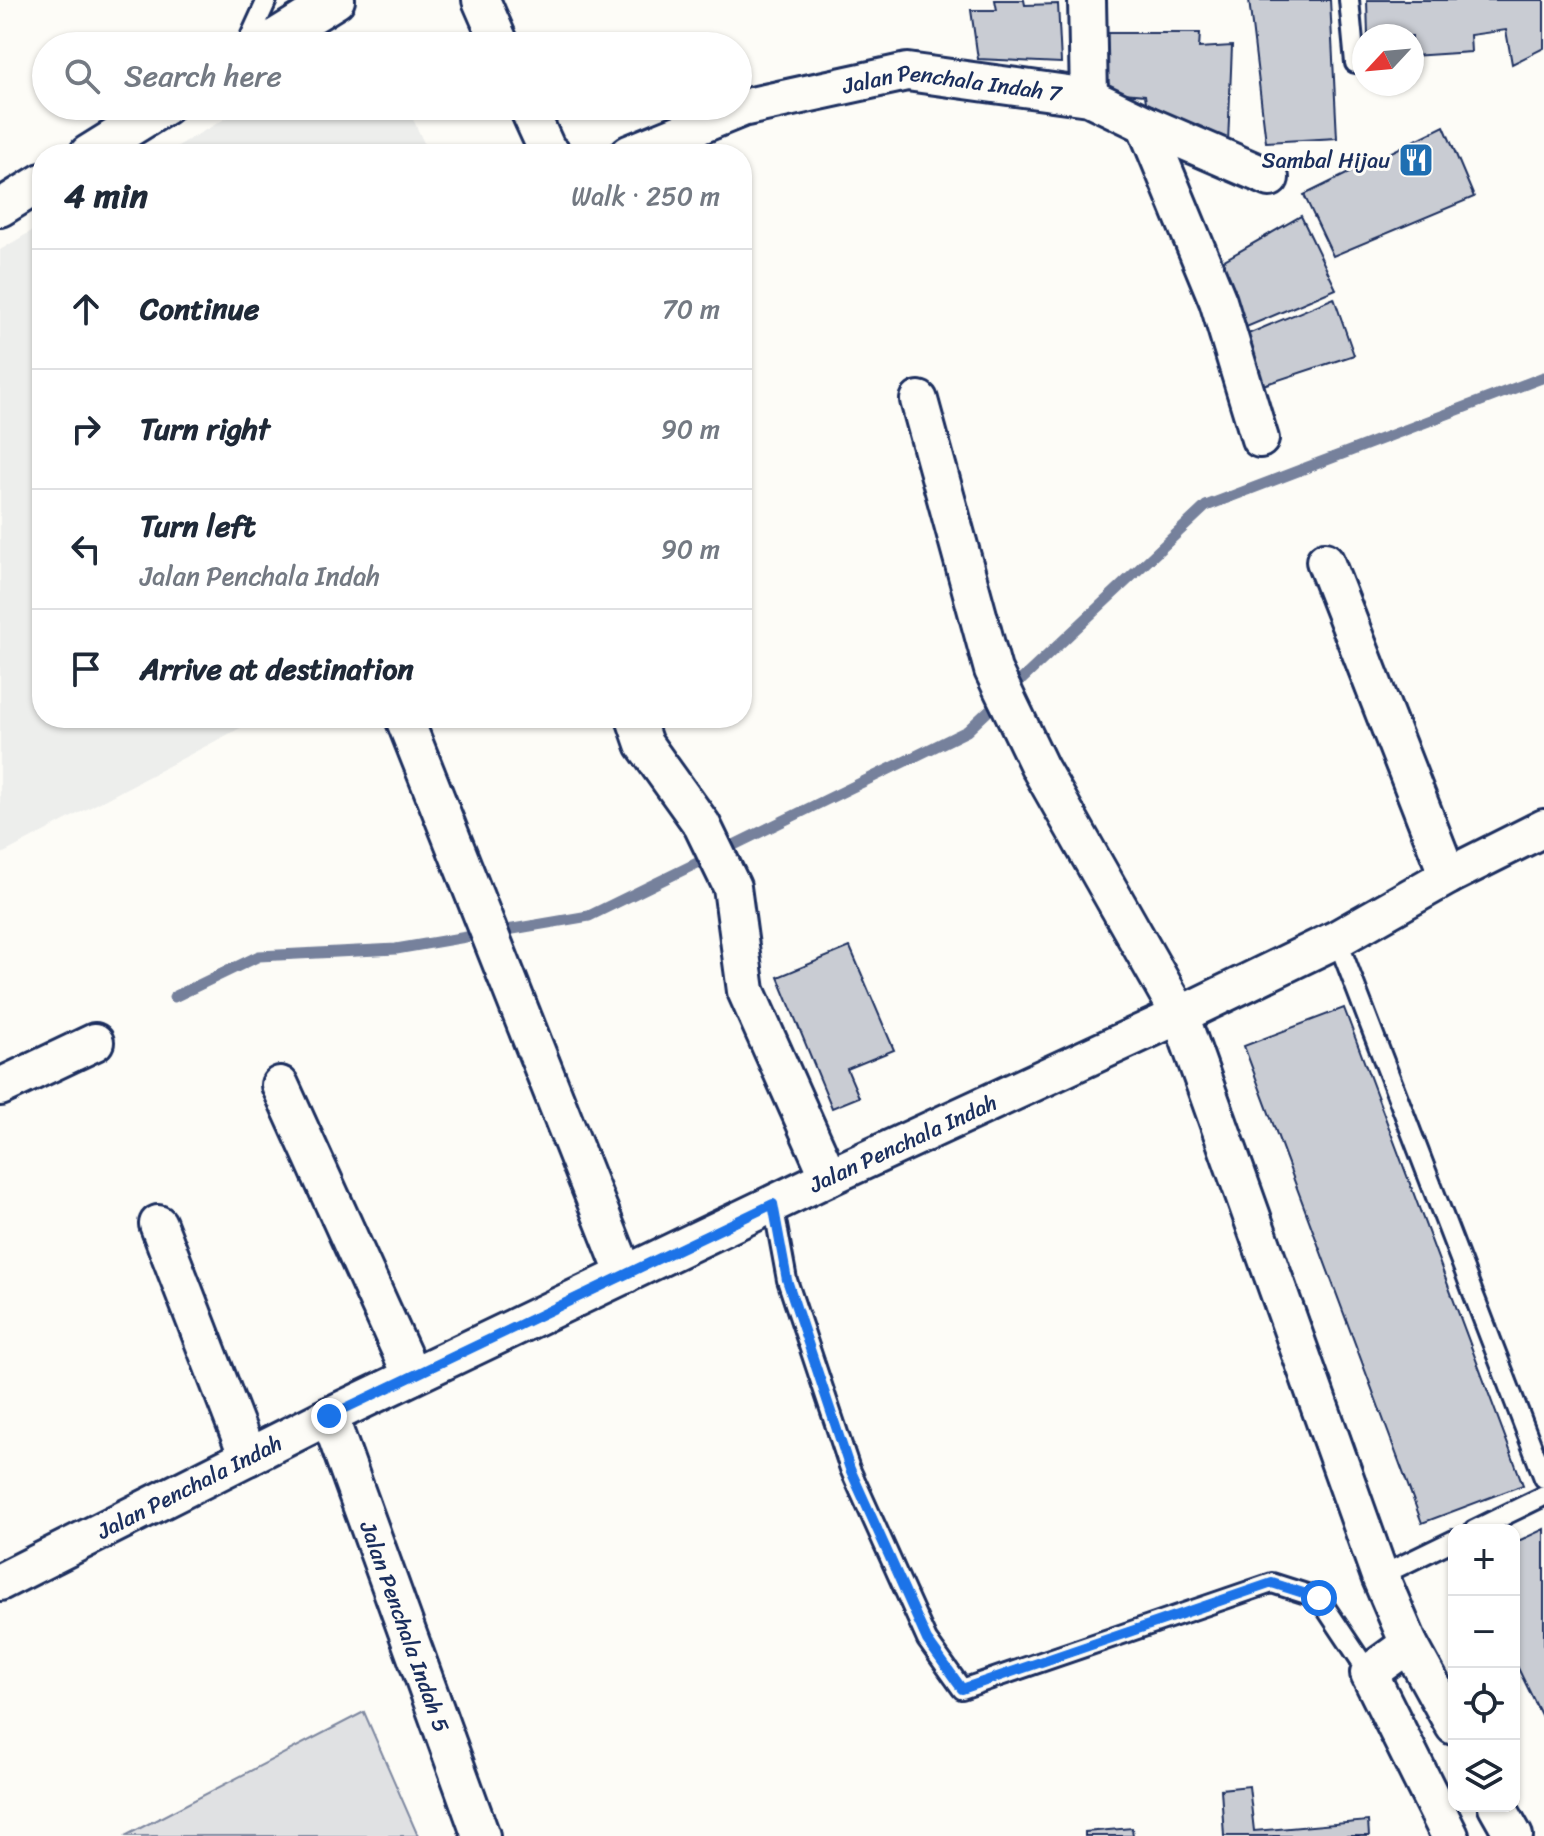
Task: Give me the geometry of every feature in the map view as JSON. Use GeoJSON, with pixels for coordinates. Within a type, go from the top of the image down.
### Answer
{"type":"FeatureCollection","features":[{"type":"Feature","properties":{"kind":"street"},"geometry":{"type":"LineString","coordinates":[[285,32],[336,0]]}},
{"type":"Feature","properties":{"kind":"street"},"geometry":{"type":"LineString","coordinates":[[481,0],[495,32]]}},
{"type":"Feature","properties":{"kind":"street"},"geometry":{"type":"LineString","coordinates":[[1087,0],[1089,97]]}},
{"type":"Feature","properties":{"kind":"street","name":"Jalan Penchala Indah 7"},"geometry":{"type":"LineString","coordinates":[[752,106],[907,72],[1089,97],[1270,178]]}},
{"type":"Feature","properties":{"kind":"street"},"geometry":{"type":"LineString","coordinates":[[104,144],[143,120]]}},
{"type":"Feature","properties":{"kind":"street"},"geometry":{"type":"LineString","coordinates":[[533,120],[544,144]]}},
{"type":"Feature","properties":{"kind":"street","name":"Jalan Penchala Indah 7"},"geometry":{"type":"LineString","coordinates":[[654,144],[713,120]]}},
{"type":"Feature","properties":{"kind":"street"},"geometry":{"type":"LineString","coordinates":[[1145,124],[1218,301],[1260,439]]}},
{"type":"Feature","properties":{"kind":"street"},"geometry":{"type":"LineString","coordinates":[[0,208],[32,188]]}},
{"type":"Feature","properties":{"kind":"street"},"geometry":{"type":"LineString","coordinates":[[919,400],[993,670],[1040,768],[1180,1015],[1380,1576],[1409,1644],[1448,1715]]}},
{"type":"Feature","properties":{"kind":"street"},"geometry":{"type":"LineString","coordinates":[[1325,561],[1448,876]]}},
{"type":"Feature","properties":{"kind":"street"},"geometry":{"type":"LineString","coordinates":[[408,728],[625,1275]]}},
{"type":"Feature","properties":{"kind":"street"},"geometry":{"type":"LineString","coordinates":[[638,728],[644,744],[702,825],[732,887],[746,991],[829,1177]]}},
{"type":"Feature","properties":{"kind":"street","name":"Jalan Penchala Indah"},"geometry":{"type":"LineString","coordinates":[[0,1582],[412,1376],[1337,939],[1448,876],[1544,828]]}},
{"type":"Feature","properties":{"kind":"street"},"geometry":{"type":"LineString","coordinates":[[0,1087],[95,1042]]}},
{"type":"Feature","properties":{"kind":"street"},"geometry":{"type":"LineString","coordinates":[[280,1085],[412,1376]]}},
{"type":"Feature","properties":{"kind":"street"},"geometry":{"type":"LineString","coordinates":[[158,1224],[248,1457]]}},
{"type":"Feature","properties":{"kind":"street","name":"Jalan Penchala Indah 5"},"geometry":{"type":"LineString","coordinates":[[329,1416],[481,1836]]}},
{"type":"Feature","properties":{"kind":"street"},"geometry":{"type":"LineString","coordinates":[[1409,1644],[1369,1673],[1450,1836]]}},
{"type":"Feature","properties":{"kind":"street"},"geometry":{"type":"LineString","coordinates":[[1500,1812],[1514,1836]]}},
{"type":"Feature","properties":{"kind":"lane"},"geometry":{"type":"LineString","coordinates":[[252,32],[267,0]]}},
{"type":"Feature","properties":{"kind":"lane"},"geometry":{"type":"LineString","coordinates":[[1349,0],[1352,32]]}},
{"type":"Feature","properties":{"kind":"lane"},"geometry":{"type":"LineString","coordinates":[[1337,939],[1544,1478]]}},
{"type":"Feature","properties":{"kind":"lane"},"geometry":{"type":"LineString","coordinates":[[773,1204],[787,1280],[850,1469],[927,1640],[962,1689],[1272,1583],[1319,1598],[1369,1673]]}},
{"type":"Feature","properties":{"kind":"lane"},"geometry":{"type":"LineString","coordinates":[[1486,1524],[1544,1496]]}},
{"type":"Feature","properties":{"kind":"lane"},"geometry":{"type":"LineString","coordinates":[[1380,1576],[1448,1543]]}},
{"type":"Feature","properties":{"kind":"shaded area"},"geometry":{"type":"Polygon","coordinates":[[[223,120],[413,120],[424,144],[181,144],[223,120]]]}},
{"type":"Feature","properties":{"kind":"shaded area"},"geometry":{"type":"Polygon","coordinates":[[[32,231],[32,728],[240,728],[0,855],[0,250],[32,231]]]}},
{"type":"Feature","properties":{"kind":"shaded area"},"geometry":{"type":"Polygon","coordinates":[[[364,1712],[418,1836],[125,1836],[364,1712]]]}},
{"type":"Feature","properties":{"kind":"building"},"geometry":{"type":"Polygon","coordinates":[[[995,0],[1024,0],[1025,5],[1058,4],[1061,63],[978,59],[971,10],[997,10],[995,0]]]}},
{"type":"Feature","properties":{"kind":"building"},"geometry":{"type":"Polygon","coordinates":[[[1249,0],[1330,0],[1337,138],[1266,142],[1249,0]]]}},
{"type":"Feature","properties":{"kind":"building"},"geometry":{"type":"Polygon","coordinates":[[[1367,0],[1544,0],[1544,48],[1512,64],[1506,30],[1470,35],[1471,52],[1424,55],[1424,24],[1368,24],[1367,0]]]}},
{"type":"Feature","properties":{"kind":"building"},"geometry":{"type":"Polygon","coordinates":[[[1099,33],[1200,33],[1199,48],[1232,46],[1228,143],[1148,116],[1145,95],[1101,91],[1099,33]]]}},
{"type":"Feature","properties":{"kind":"building","name":"Sambal Hijau"},"geometry":{"type":"Polygon","coordinates":[[[1444,126],[1474,197],[1333,256],[1304,195],[1444,126]]]}},
{"type":"Feature","properties":{"kind":"building"},"geometry":{"type":"Polygon","coordinates":[[[1301,216],[1336,289],[1244,328],[1214,266],[1301,216]]]}},
{"type":"Feature","properties":{"kind":"building"},"geometry":{"type":"Polygon","coordinates":[[[1334,298],[1354,355],[1254,388],[1236,339],[1334,298]]]}},
{"type":"Feature","properties":{"kind":"building"},"geometry":{"type":"Polygon","coordinates":[[[850,947],[894,1050],[847,1069],[859,1097],[832,1108],[778,977],[850,947]]]}},
{"type":"Feature","properties":{"kind":"building"},"geometry":{"type":"Polygon","coordinates":[[[1344,1008],[1523,1485],[1422,1523],[1244,1046],[1344,1008]]]}},
{"type":"Feature","properties":{"kind":"building"},"geometry":{"type":"Polygon","coordinates":[[[1544,1529],[1544,1721],[1520,1672],[1520,1540],[1544,1529]]]}},
{"type":"Feature","properties":{"kind":"building"},"geometry":{"type":"Polygon","coordinates":[[[1249,1786],[1254,1831],[1368,1821],[1369,1836],[1224,1836],[1221,1789],[1249,1786]]]}},
{"type":"Feature","properties":{"kind":"building"},"geometry":{"type":"Polygon","coordinates":[[[1132,1828],[1133,1836],[1085,1836],[1085,1832],[1132,1828]]]}},
{"type":"Feature","properties":{"kind":"waterway"},"geometry":{"type":"LineString","coordinates":[[174,997],[259,956],[396,949],[589,916],[967,731],[1206,506],[1544,377]]}},
{"type":"Feature","properties":{"kind":"place","name":"Sambal Hijau"},"geometry":{"type":"Point","coordinates":[1416,160]}},
{"type":"Feature","properties":{"kind":"route"},"geometry":{"type":"LineString","coordinates":[[329,1416],[773,1204],[787,1280],[850,1469],[927,1640],[962,1689],[1272,1583],[1319,1598]]}}]}
